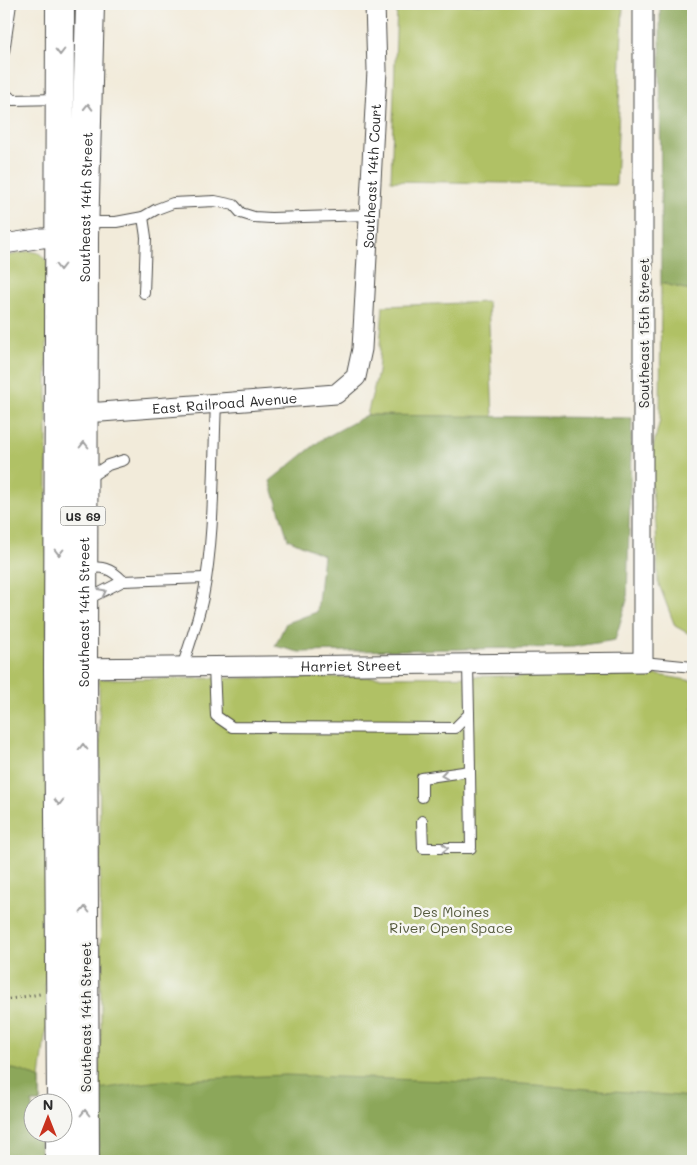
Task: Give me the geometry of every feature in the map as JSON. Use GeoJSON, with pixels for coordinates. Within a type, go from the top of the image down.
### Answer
{"type":"FeatureCollection","features":[{"type":"Feature","properties":{"kind":"main road","name":"Southeast 14th Street"},"geometry":{"type":"LineString","coordinates":[[60,4],[60,99],[76,232]]}},
{"type":"Feature","properties":{"kind":"main road","name":"Southeast 14th Street"},"geometry":{"type":"LineString","coordinates":[[85,1161],[73,1028],[71,412],[76,232],[90,4]]}},
{"type":"Feature","properties":{"kind":"main road","name":"Southeast 14th Street"},"geometry":{"type":"LineString","coordinates":[[71,412],[84,480],[83,602],[71,668]]}},
{"type":"Feature","properties":{"kind":"main road","name":"Southeast 14th Street"},"geometry":{"type":"LineString","coordinates":[[63,1092],[73,1028]]}},
{"type":"Feature","properties":{"kind":"main road"},"geometry":{"type":"LineString","coordinates":[[60,1142],[60,1161]]}},
{"type":"Feature","properties":{"kind":"street","name":"Southeast 14th Court"},"geometry":{"type":"LineString","coordinates":[[362,349],[377,70],[375,4]]}},
{"type":"Feature","properties":{"kind":"street","name":"Southeast 15th Street"},"geometry":{"type":"LineString","coordinates":[[643,4],[643,662]]}},
{"type":"Feature","properties":{"kind":"street"},"geometry":{"type":"LineString","coordinates":[[4,244],[76,232]]}},
{"type":"Feature","properties":{"kind":"street","name":"East Railroad Avenue"},"geometry":{"type":"LineString","coordinates":[[71,412],[336,394],[356,376],[362,349]]}},
{"type":"Feature","properties":{"kind":"street","name":"Harriet Street"},"geometry":{"type":"LineString","coordinates":[[71,668],[643,662]]}},
{"type":"Feature","properties":{"kind":"lane"},"geometry":{"type":"LineString","coordinates":[[4,52],[10,4]]}},
{"type":"Feature","properties":{"kind":"lane"},"geometry":{"type":"LineString","coordinates":[[4,93],[13,100],[60,99]]}},
{"type":"Feature","properties":{"kind":"lane"},"geometry":{"type":"LineString","coordinates":[[76,232],[143,217],[157,209],[174,203],[215,201],[234,205],[241,213],[254,217],[369,216]]}},
{"type":"Feature","properties":{"kind":"lane"},"geometry":{"type":"LineString","coordinates":[[143,217],[146,237],[144,293]]}},
{"type":"Feature","properties":{"kind":"lane"},"geometry":{"type":"LineString","coordinates":[[182,667],[203,598],[210,541],[216,403]]}},
{"type":"Feature","properties":{"kind":"lane"},"geometry":{"type":"LineString","coordinates":[[84,480],[108,465],[124,460]]}},
{"type":"Feature","properties":{"kind":"lane"},"geometry":{"type":"LineString","coordinates":[[83,567],[104,568],[115,572],[123,580]]}},
{"type":"Feature","properties":{"kind":"lane"},"geometry":{"type":"LineString","coordinates":[[83,602],[123,580],[205,578]]}},
{"type":"Feature","properties":{"kind":"lane"},"geometry":{"type":"LineString","coordinates":[[643,662],[693,667]]}},
{"type":"Feature","properties":{"kind":"lane"},"geometry":{"type":"LineString","coordinates":[[422,821],[423,848],[471,848],[468,664]]}},
{"type":"Feature","properties":{"kind":"lane"},"geometry":{"type":"LineString","coordinates":[[214,667],[216,716],[232,728],[454,728],[469,714]]}},
{"type":"Feature","properties":{"kind":"lane"},"geometry":{"type":"LineString","coordinates":[[422,797],[422,778],[470,771]]}},
{"type":"Feature","properties":{"kind":"path"},"geometry":{"type":"LineString","coordinates":[[4,1000],[43,994]]}},
{"type":"Feature","properties":{"kind":"green space"},"geometry":{"type":"Polygon","coordinates":[[[397,4],[623,4],[616,185],[391,181],[397,4]]]}},
{"type":"Feature","properties":{"kind":"green space"},"geometry":{"type":"Polygon","coordinates":[[[660,4],[693,4],[693,291],[661,283],[660,4]]]}},
{"type":"Feature","properties":{"kind":"green space"},"geometry":{"type":"Polygon","coordinates":[[[29,251],[39,253],[47,261],[47,959],[45,985],[49,1028],[46,1029],[40,1092],[22,1092],[22,1142],[40,1142],[40,1161],[4,1161],[4,257],[29,251]]]}},
{"type":"Feature","properties":{"kind":"green space"},"geometry":{"type":"Polygon","coordinates":[[[661,283],[693,291],[693,636],[675,626],[658,582],[656,525],[649,463],[660,420],[661,283]]]}},
{"type":"Feature","properties":{"kind":"green space"},"geometry":{"type":"Polygon","coordinates":[[[488,302],[493,417],[367,415],[378,372],[383,306],[488,302]]]}},
{"type":"Feature","properties":{"kind":"green space"},"geometry":{"type":"Polygon","coordinates":[[[367,415],[632,418],[627,600],[615,640],[573,647],[299,652],[275,646],[286,623],[317,612],[323,555],[288,539],[270,481],[321,440],[367,415]]]}},
{"type":"Feature","properties":{"kind":"green space","name":"Des Moines River Open Space"},"geometry":{"type":"Polygon","coordinates":[[[658,675],[693,681],[693,1161],[98,1089],[101,1029],[99,679],[658,675]]]}},
{"type":"Feature","properties":{"kind":"green space"},"geometry":{"type":"Polygon","coordinates":[[[4,1067],[22,1071],[40,1079],[40,1092],[22,1092],[22,1142],[40,1142],[40,1161],[4,1161],[4,1067]]]}},
{"type":"Feature","properties":{"kind":"green space"},"geometry":{"type":"Polygon","coordinates":[[[285,1075],[522,1084],[693,1097],[693,1161],[98,1161],[98,1089],[160,1081],[285,1075]]]}}]}
